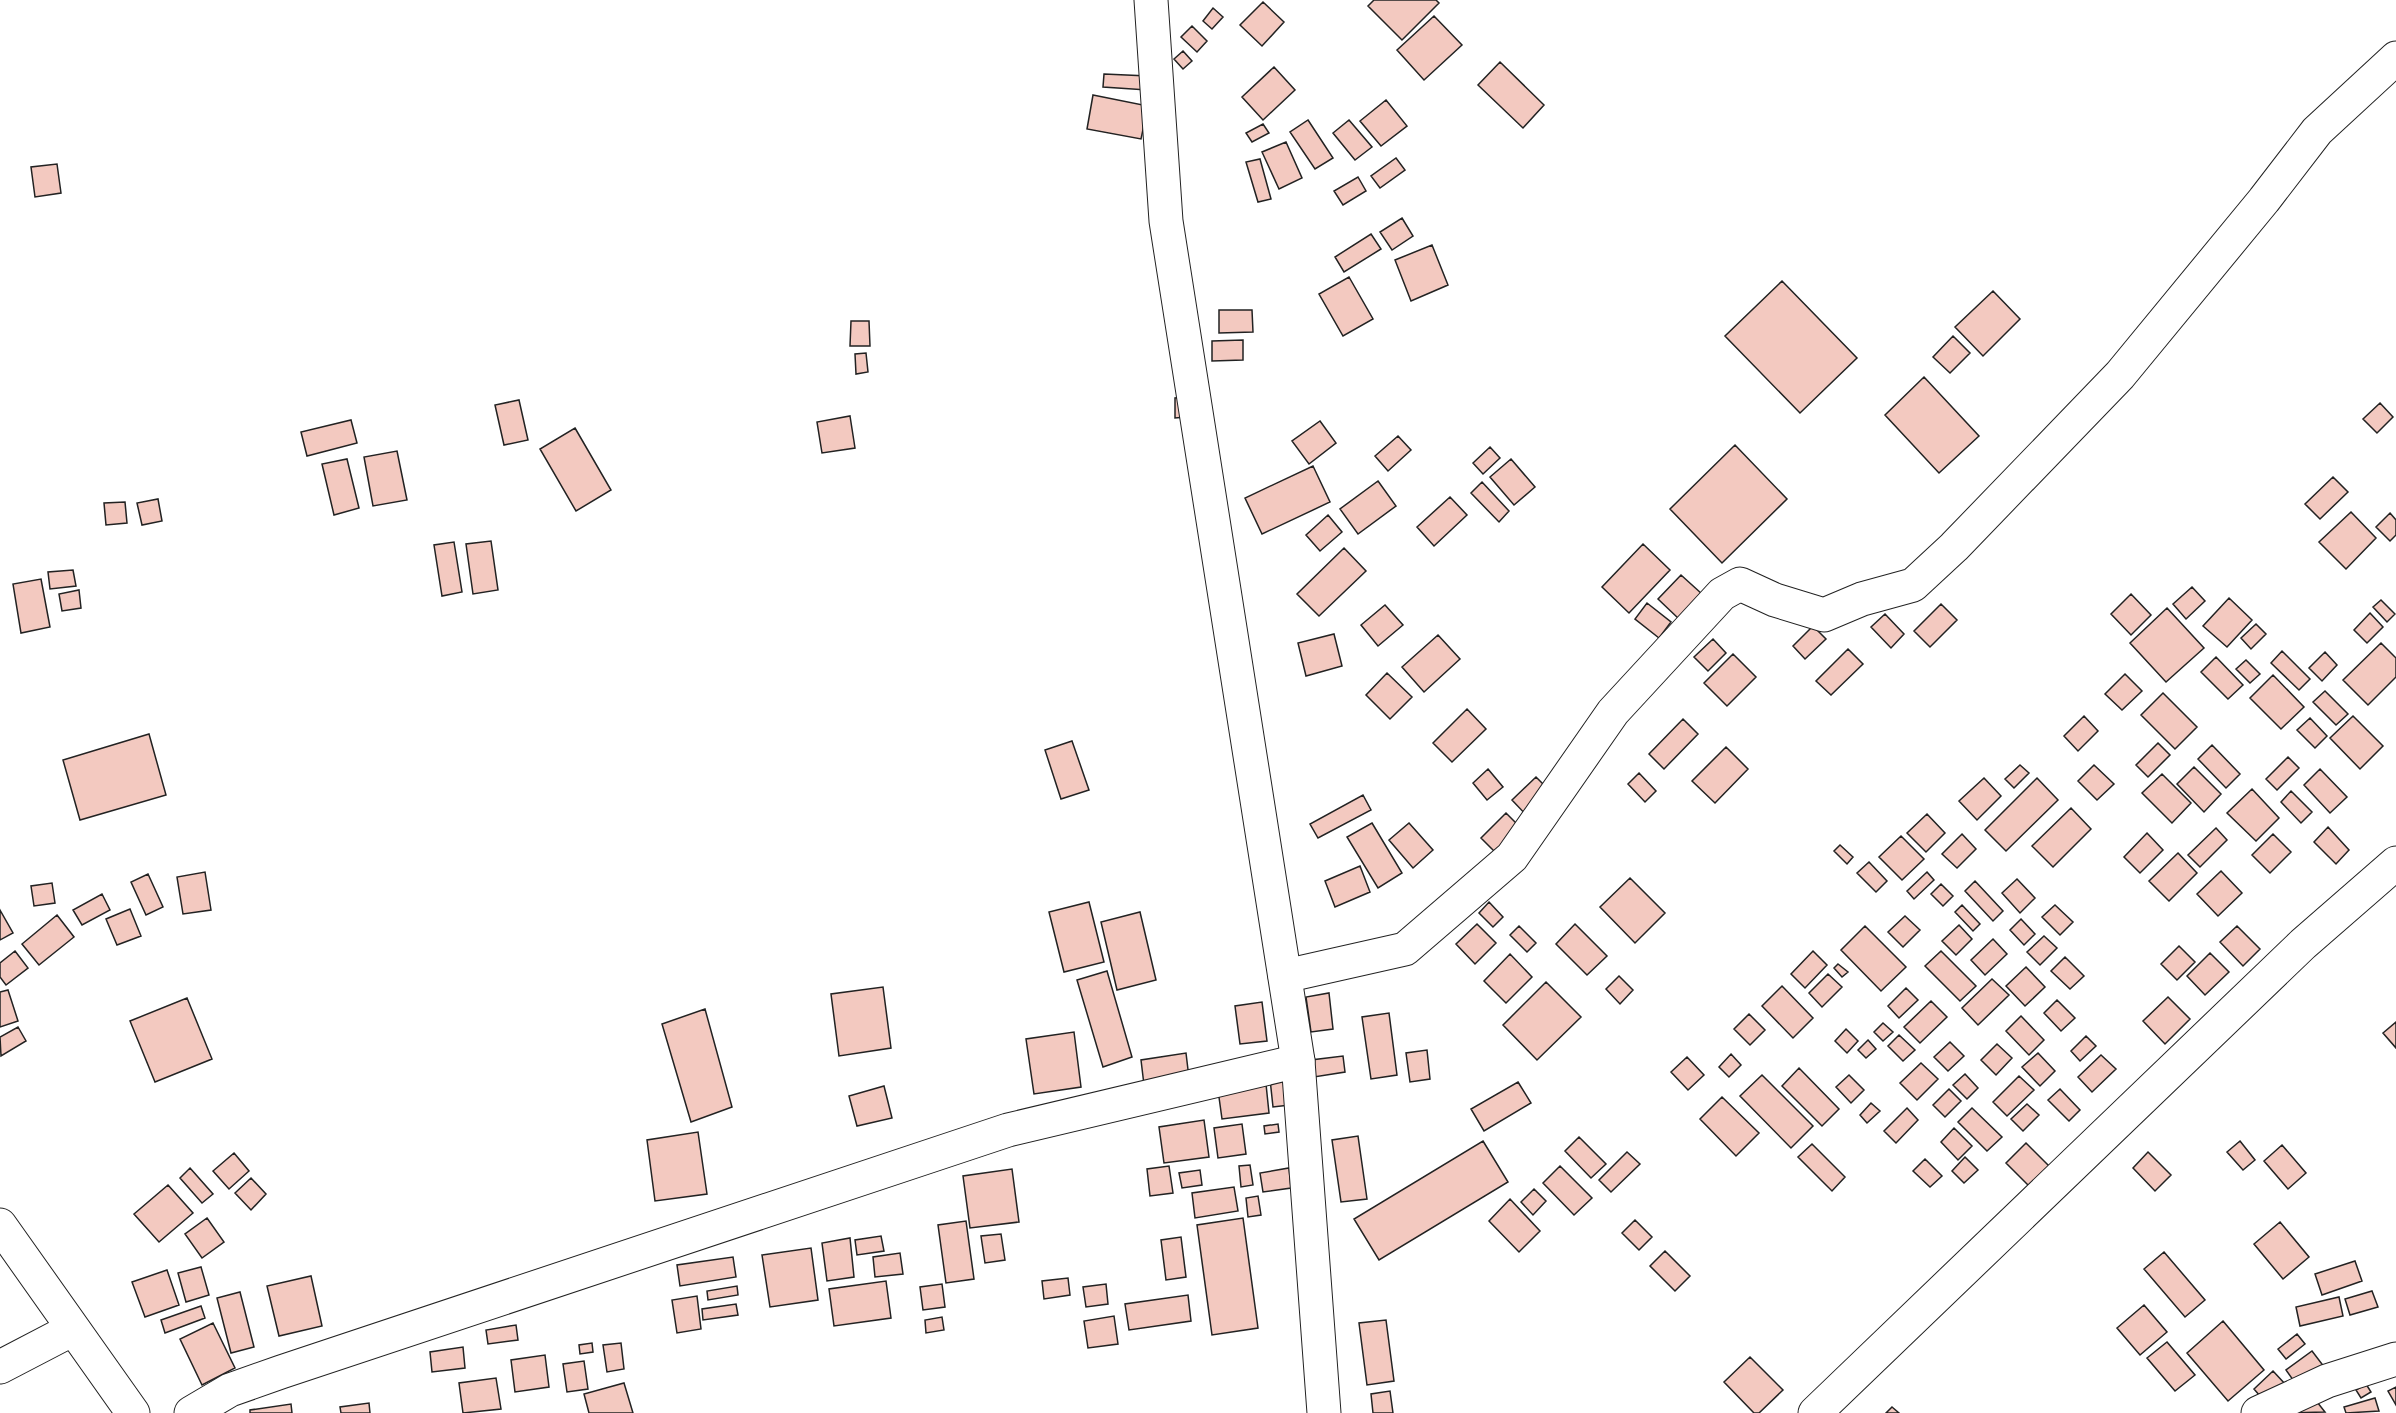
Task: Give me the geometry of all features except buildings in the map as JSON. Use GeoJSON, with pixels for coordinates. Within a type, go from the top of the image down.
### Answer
{"type":"FeatureCollection","features":[{"type":"Feature","properties":{"kind":"street"},"geometry":{"type":"LineString","coordinates":[[1151,0],[1166,221],[1298,1061],[1324,1413]]}},
{"type":"Feature","properties":{"kind":"street"},"geometry":{"type":"LineString","coordinates":[[1285,976],[1405,949],[1512,857],[1613,712],[1722,594],[1740,584],[1775,600],[1824,615],[1862,598],[1913,585],[1954,547],[2120,375],[2264,200],[2317,131],[2396,58]]}},
{"type":"Feature","properties":{"kind":"street"},"geometry":{"type":"LineString","coordinates":[[1815,1413],[2303,944],[2396,863]]}},
{"type":"Feature","properties":{"kind":"street"},"geometry":{"type":"LineString","coordinates":[[191,1413],[230,1390],[280,1372],[1008,1130],[1298,1061]]}},
{"type":"Feature","properties":{"kind":"street"},"geometry":{"type":"LineString","coordinates":[[0,1225],[133,1413]]}},
{"type":"Feature","properties":{"kind":"street"},"geometry":{"type":"LineString","coordinates":[[0,1367],[73,1329]]}},
{"type":"Feature","properties":{"kind":"street"},"geometry":{"type":"LineString","coordinates":[[2258,1413],[2327,1381],[2396,1359]]}}]}
